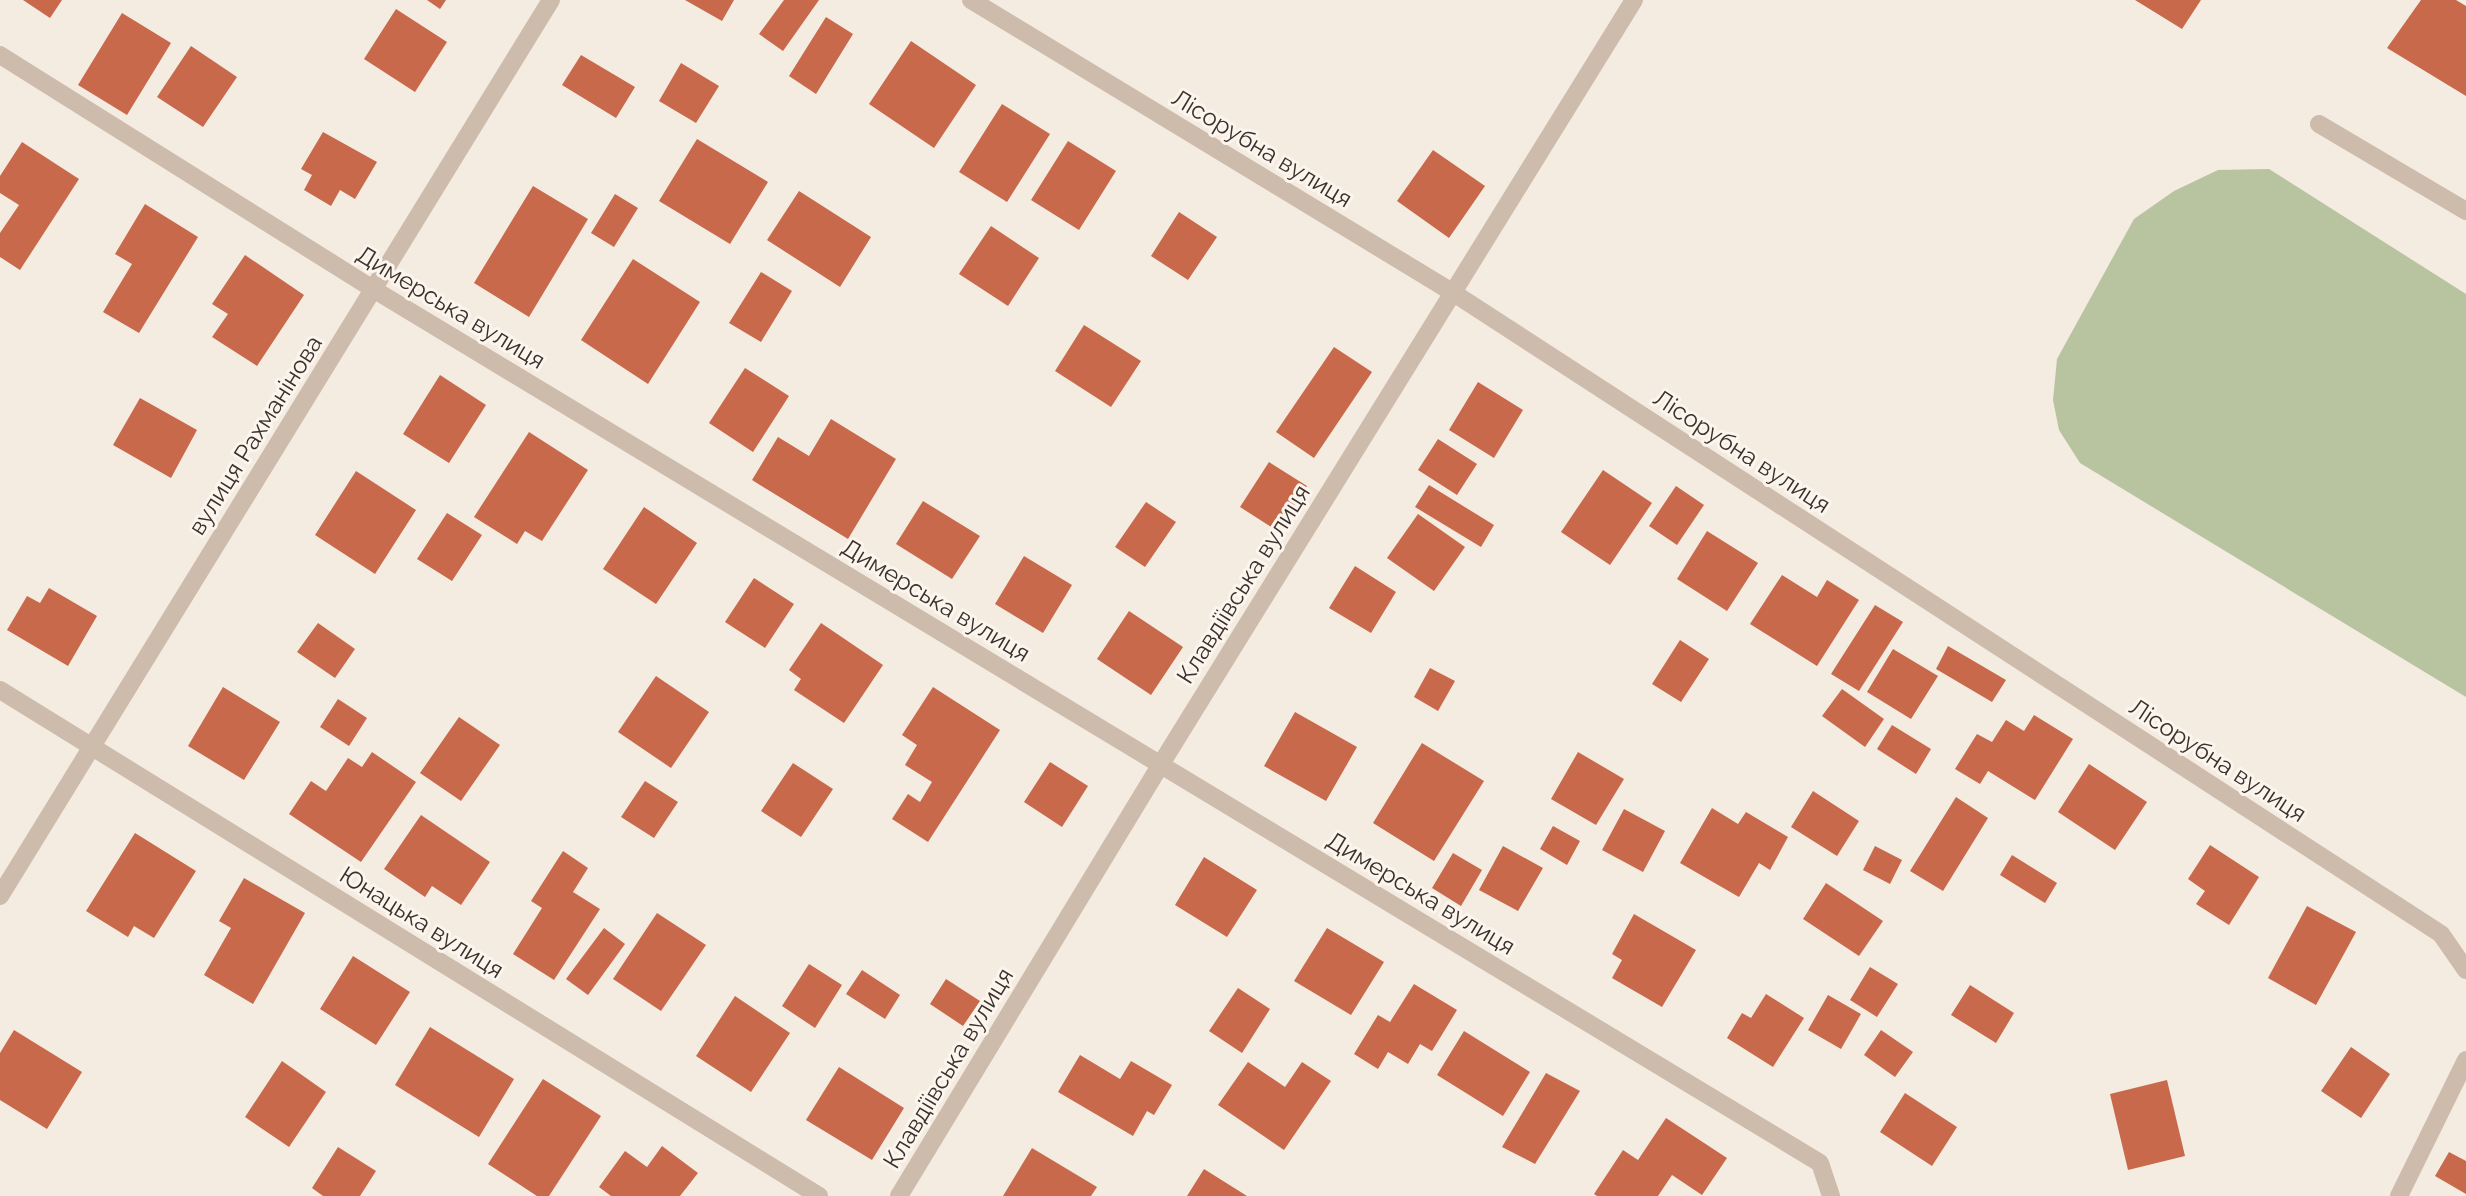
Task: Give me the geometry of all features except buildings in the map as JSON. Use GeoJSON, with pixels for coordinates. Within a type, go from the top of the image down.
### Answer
{"type":"FeatureCollection","features":[{"type":"Feature","properties":{"kind":"street","name":"вулиця Рахманінова"},"geometry":{"type":"LineString","coordinates":[[0,895],[551,0]]}},
{"type":"Feature","properties":{"kind":"street","name":"Лісорубна вулиця"},"geometry":{"type":"LineString","coordinates":[[971,0],[1452,292],[2441,934],[2466,970]]}},
{"type":"Feature","properties":{"kind":"street","name":"Клавдіївська вулиця"},"geometry":{"type":"LineString","coordinates":[[899,1196],[1160,764],[1634,0]]}},
{"type":"Feature","properties":{"kind":"street","name":"Димерська вулиця"},"geometry":{"type":"LineString","coordinates":[[0,55],[373,289],[1820,1163],[1832,1196]]}},
{"type":"Feature","properties":{"kind":"street"},"geometry":{"type":"LineString","coordinates":[[2319,124],[2466,211]]}},
{"type":"Feature","properties":{"kind":"street","name":"Юнацька вулиця"},"geometry":{"type":"LineString","coordinates":[[0,690],[819,1196]]}},
{"type":"Feature","properties":{"kind":"street"},"geometry":{"type":"LineString","coordinates":[[2399,1196],[2466,1060]]}},
{"type":"Feature","properties":{"kind":"green space"},"geometry":{"type":"Polygon","coordinates":[[[2269,169],[2466,294],[2466,697],[2080,463],[2059,430],[2053,400],[2057,359],[2134,219],[2174,191],[2218,170],[2269,169]]]}}]}
